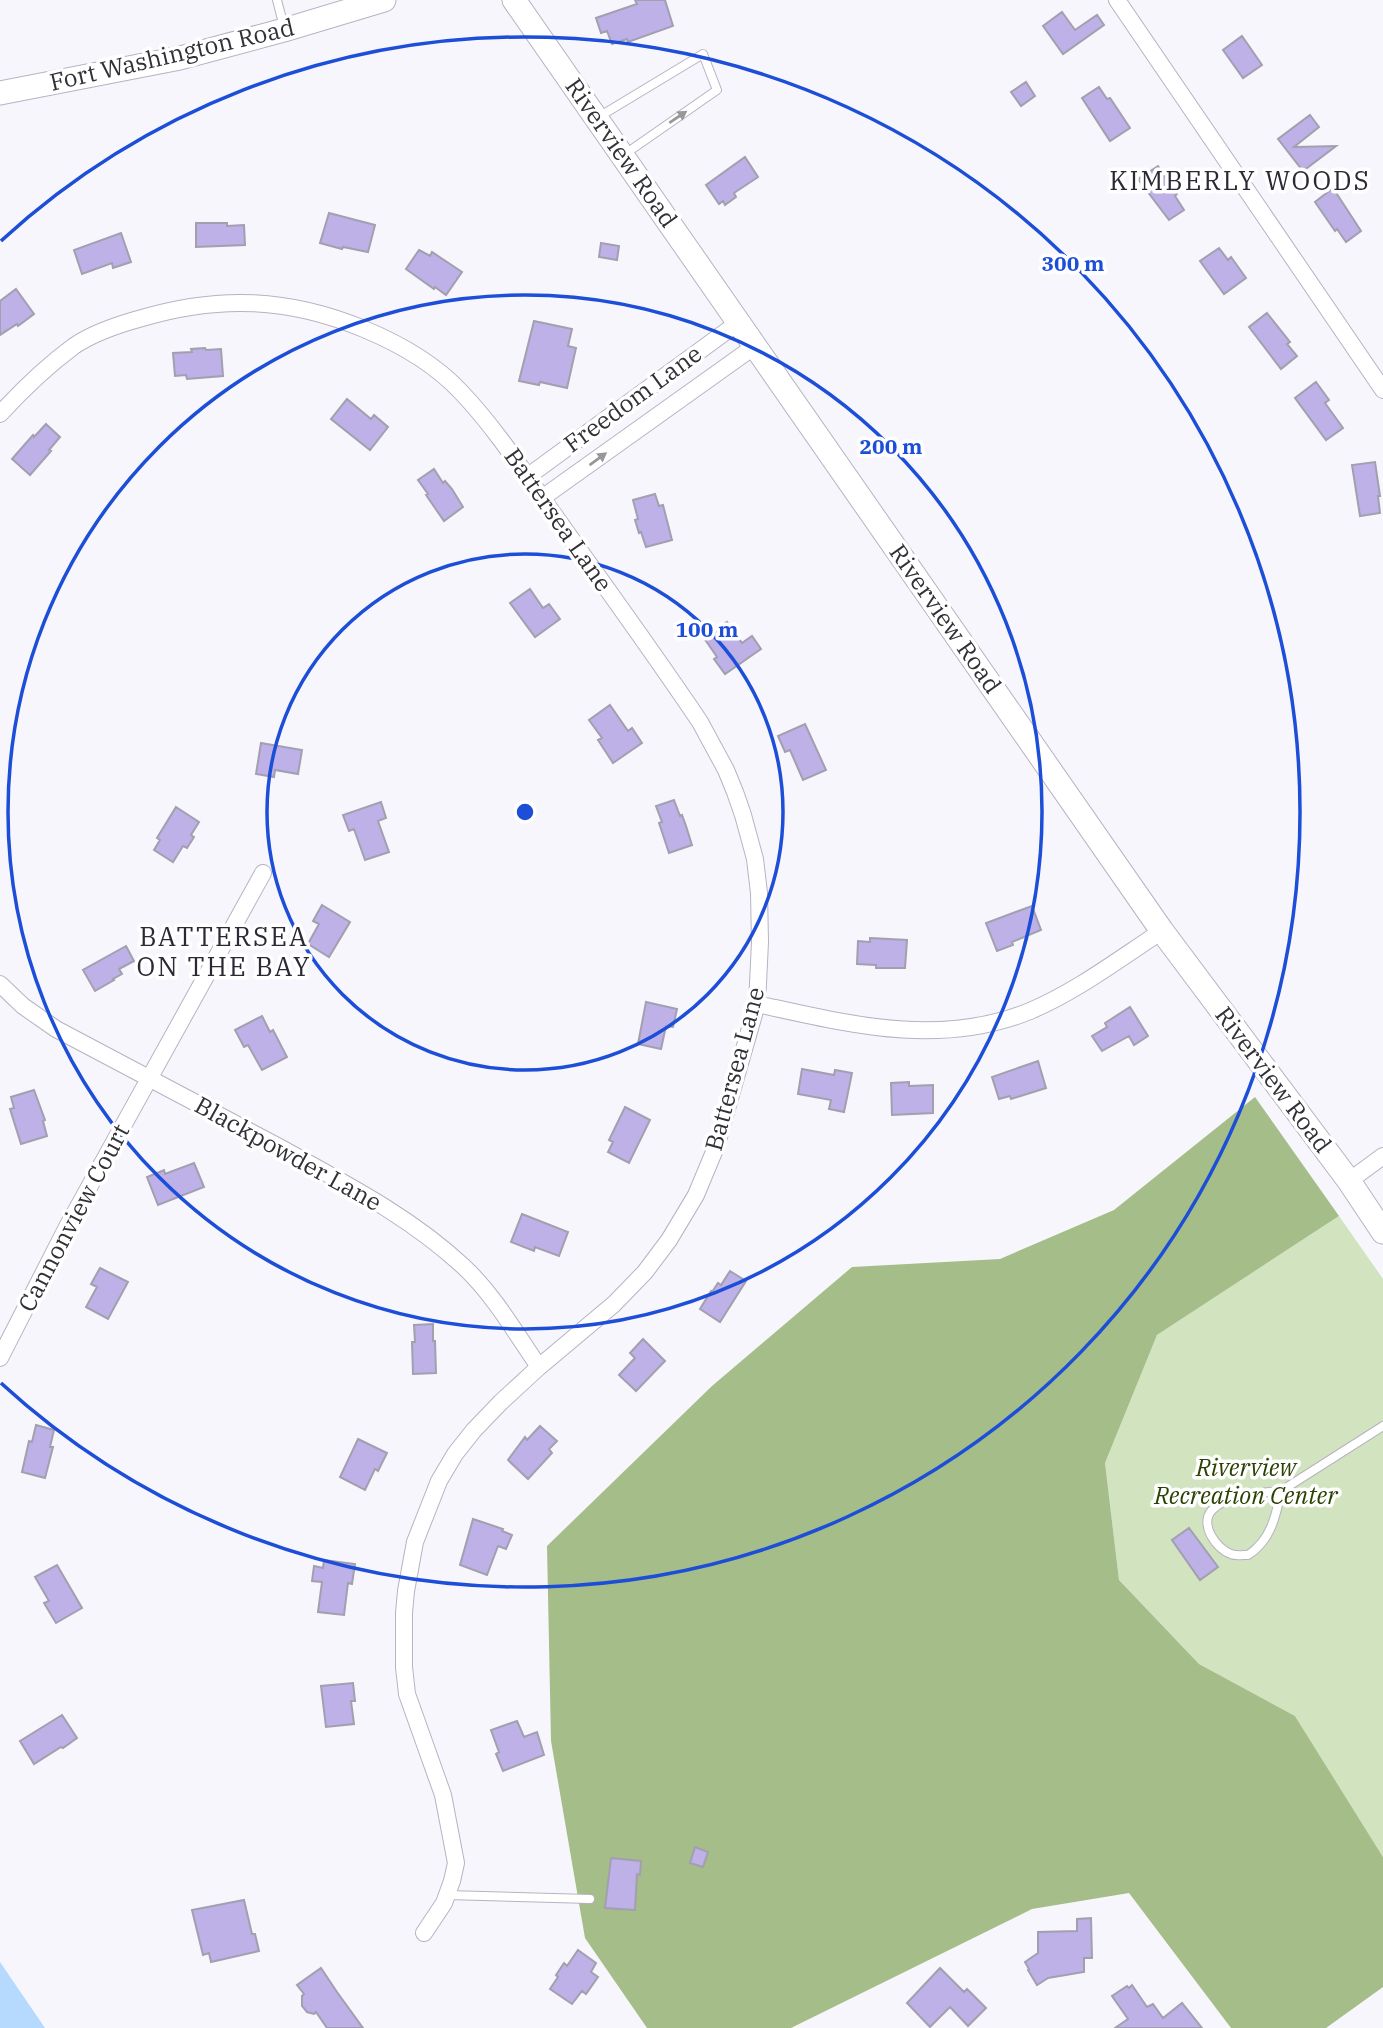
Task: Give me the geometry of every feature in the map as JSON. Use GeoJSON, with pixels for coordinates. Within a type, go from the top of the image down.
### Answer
{"type":"FeatureCollection","features":[{"type":"Feature","properties":{"kind":"street","name":"Fort Washington Road"},"geometry":{"type":"LineString","coordinates":[[0,93],[180,58],[384,0]]}},
{"type":"Feature","properties":{"kind":"street","name":"Riverview Road"},"geometry":{"type":"LineString","coordinates":[[514,0],[1162,931],[1349,1181],[1383,1232]]}},
{"type":"Feature","properties":{"kind":"street"},"geometry":{"type":"LineString","coordinates":[[1117,0],[1383,390]]}},
{"type":"Feature","properties":{"kind":"street","name":"Battersea Lane"},"geometry":{"type":"LineString","coordinates":[[0,414],[25,388],[75,345],[125,323],[191,305],[237,302],[300,308],[381,336],[427,364],[461,392],[505,445],[700,723],[714,746],[743,815],[757,876],[760,942],[757,1004],[716,1147],[696,1195],[679,1225],[645,1272],[474,1430],[439,1481],[415,1542],[404,1613],[405,1681],[413,1716],[443,1795],[456,1863],[444,1903],[424,1933]]}},
{"type":"Feature","properties":{"kind":"street","name":"Freedom Lane"},"geometry":{"type":"LineString","coordinates":[[527,477],[739,322]]}},
{"type":"Feature","properties":{"kind":"street","name":"Freedom Lane"},"geometry":{"type":"LineString","coordinates":[[542,498],[755,346]]}},
{"type":"Feature","properties":{"kind":"street","name":"Cannonview Court"},"geometry":{"type":"LineString","coordinates":[[0,1359],[67,1227],[262,873]]}},
{"type":"Feature","properties":{"kind":"street"},"geometry":{"type":"LineString","coordinates":[[757,1004],[862,1026],[908,1031],[963,1028],[1029,1011],[1061,996],[1162,931]]}},
{"type":"Feature","properties":{"kind":"street","name":"Blackpowder Lane"},"geometry":{"type":"LineString","coordinates":[[0,984],[23,1006],[56,1029],[390,1210],[464,1267],[490,1296],[540,1367]]}},
{"type":"Feature","properties":{"kind":"street"},"geometry":{"type":"LineString","coordinates":[[1349,1181],[1383,1156]]}},
{"type":"Feature","properties":{"kind":"lane"},"geometry":{"type":"LineString","coordinates":[[277,0],[284,30]]}},
{"type":"Feature","properties":{"kind":"lane"},"geometry":{"type":"LineString","coordinates":[[597,119],[703,54],[717,90],[622,155]]}},
{"type":"Feature","properties":{"kind":"lane"},"geometry":{"type":"LineString","coordinates":[[1282,1491],[1273,1524],[1262,1542],[1248,1555],[1233,1555],[1216,1543],[1209,1533],[1207,1519],[1212,1510],[1222,1503],[1251,1494],[1282,1491],[1383,1426]]}},
{"type":"Feature","properties":{"kind":"lane"},"geometry":{"type":"LineString","coordinates":[[447,1895],[590,1899]]}},
{"type":"Feature","properties":{"kind":"green space"},"geometry":{"type":"Polygon","coordinates":[[[1255,1097],[1339,1216],[1157,1335],[1105,1463],[1119,1580],[1199,1664],[1295,1716],[1383,1857],[1383,1987],[1326,2028],[1231,2028],[1129,1893],[1032,1909],[791,2028],[647,2028],[585,1938],[551,1741],[547,1546],[712,1386],[852,1267],[1000,1259],[1114,1210],[1255,1097]]]}},
{"type":"Feature","properties":{"kind":"green space","name":"Riverview Recreation Center"},"geometry":{"type":"Polygon","coordinates":[[[1339,1216],[1383,1279],[1383,1857],[1295,1716],[1199,1664],[1119,1580],[1105,1463],[1157,1335],[1339,1216]]]}},
{"type":"Feature","properties":{"kind":"water"},"geometry":{"type":"Polygon","coordinates":[[[0,1962],[45,2028],[0,2028],[0,1962]]]}},
{"type":"Feature","properties":{"kind":"building"},"geometry":{"type":"Polygon","coordinates":[[[635,0],[665,0],[673,26],[628,42],[627,39],[612,44],[607,31],[601,33],[596,18],[637,4],[635,0]]]}},
{"type":"Feature","properties":{"kind":"building"},"geometry":{"type":"Polygon","coordinates":[[[1062,12],[1075,30],[1097,15],[1104,25],[1063,54],[1043,26],[1062,12]]]}},
{"type":"Feature","properties":{"kind":"building"},"geometry":{"type":"Polygon","coordinates":[[[1242,36],[1262,65],[1243,78],[1223,50],[1242,36]]]}},
{"type":"Feature","properties":{"kind":"building"},"geometry":{"type":"Polygon","coordinates":[[[1026,82],[1035,96],[1021,106],[1011,92],[1026,82]]]}},
{"type":"Feature","properties":{"kind":"building"},"geometry":{"type":"Polygon","coordinates":[[[1099,87],[1107,99],[1110,98],[1130,128],[1110,141],[1082,98],[1099,87]]]}},
{"type":"Feature","properties":{"kind":"building"},"geometry":{"type":"Polygon","coordinates":[[[1310,115],[1319,127],[1294,147],[1336,146],[1303,171],[1278,139],[1310,115]]]}},
{"type":"Feature","properties":{"kind":"building"},"geometry":{"type":"Polygon","coordinates":[[[745,157],[758,177],[734,193],[736,197],[725,205],[723,201],[719,204],[706,185],[745,157]]]}},
{"type":"Feature","properties":{"kind":"building"},"geometry":{"type":"Polygon","coordinates":[[[1158,166],[1177,194],[1175,196],[1184,210],[1169,220],[1138,179],[1158,166]]]}},
{"type":"Feature","properties":{"kind":"building"},"geometry":{"type":"Polygon","coordinates":[[[1333,188],[1361,231],[1346,242],[1315,202],[1333,188]]]}},
{"type":"Feature","properties":{"kind":"building"},"geometry":{"type":"Polygon","coordinates":[[[329,213],[375,225],[368,252],[320,243],[329,213]]]}},
{"type":"Feature","properties":{"kind":"building"},"geometry":{"type":"Polygon","coordinates":[[[196,223],[244,225],[245,245],[196,247],[196,223]]]}},
{"type":"Feature","properties":{"kind":"building"},"geometry":{"type":"Polygon","coordinates":[[[121,233],[131,262],[113,268],[112,263],[82,274],[74,250],[121,233]]]}},
{"type":"Feature","properties":{"kind":"building"},"geometry":{"type":"Polygon","coordinates":[[[601,243],[619,246],[617,260],[599,257],[601,243]]]}},
{"type":"Feature","properties":{"kind":"building"},"geometry":{"type":"Polygon","coordinates":[[[1219,248],[1228,260],[1231,257],[1246,278],[1224,294],[1200,261],[1219,248]]]}},
{"type":"Feature","properties":{"kind":"building"},"geometry":{"type":"Polygon","coordinates":[[[419,250],[430,256],[432,252],[462,272],[446,295],[406,269],[419,250]]]}},
{"type":"Feature","properties":{"kind":"building"},"geometry":{"type":"Polygon","coordinates":[[[16,289],[34,314],[0,335],[0,301],[16,289]]]}},
{"type":"Feature","properties":{"kind":"building"},"geometry":{"type":"Polygon","coordinates":[[[1267,313],[1290,342],[1287,344],[1297,356],[1281,369],[1249,327],[1267,313]]]}},
{"type":"Feature","properties":{"kind":"building"},"geometry":{"type":"Polygon","coordinates":[[[534,321],[572,329],[568,346],[576,348],[567,388],[519,381],[534,321]]]}},
{"type":"Feature","properties":{"kind":"building"},"geometry":{"type":"Polygon","coordinates":[[[205,348],[221,349],[223,376],[187,379],[186,375],[175,376],[173,353],[205,348]]]}},
{"type":"Feature","properties":{"kind":"building"},"geometry":{"type":"Polygon","coordinates":[[[1316,382],[1329,400],[1325,403],[1343,428],[1326,440],[1295,398],[1316,382]]]}},
{"type":"Feature","properties":{"kind":"building"},"geometry":{"type":"Polygon","coordinates":[[[347,399],[371,419],[374,415],[388,427],[370,450],[331,419],[347,399]]]}},
{"type":"Feature","properties":{"kind":"building"},"geometry":{"type":"Polygon","coordinates":[[[46,424],[60,437],[30,475],[12,459],[46,424]]]}},
{"type":"Feature","properties":{"kind":"building"},"geometry":{"type":"Polygon","coordinates":[[[1375,462],[1380,513],[1360,516],[1352,465],[1375,462]]]}},
{"type":"Feature","properties":{"kind":"building"},"geometry":{"type":"Polygon","coordinates":[[[434,469],[443,483],[445,481],[452,489],[463,507],[444,521],[418,480],[434,469]]]}},
{"type":"Feature","properties":{"kind":"building"},"geometry":{"type":"Polygon","coordinates":[[[655,494],[659,506],[663,505],[672,540],[646,547],[635,520],[638,519],[633,500],[655,494]]]}},
{"type":"Feature","properties":{"kind":"building"},"geometry":{"type":"Polygon","coordinates":[[[530,589],[543,608],[549,604],[560,619],[535,637],[510,603],[530,589]]]}},
{"type":"Feature","properties":{"kind":"building"},"geometry":{"type":"Polygon","coordinates":[[[727,622],[742,643],[752,636],[761,649],[725,674],[704,638],[727,622]]]}},
{"type":"Feature","properties":{"kind":"building"},"geometry":{"type":"Polygon","coordinates":[[[610,705],[628,731],[632,728],[642,743],[613,763],[598,740],[602,738],[589,720],[610,705]]]}},
{"type":"Feature","properties":{"kind":"building"},"geometry":{"type":"Polygon","coordinates":[[[805,724],[826,770],[803,780],[790,750],[785,752],[778,736],[805,724]]]}},
{"type":"Feature","properties":{"kind":"building"},"geometry":{"type":"Polygon","coordinates":[[[261,743],[302,750],[298,774],[275,770],[274,777],[256,774],[261,743]]]}},
{"type":"Feature","properties":{"kind":"building"},"geometry":{"type":"Polygon","coordinates":[[[674,800],[692,845],[669,853],[656,806],[674,800]]]}},
{"type":"Feature","properties":{"kind":"building"},"geometry":{"type":"Polygon","coordinates":[[[381,802],[386,818],[378,821],[389,852],[365,860],[354,829],[349,831],[343,815],[381,802]]]}},
{"type":"Feature","properties":{"kind":"building"},"geometry":{"type":"Polygon","coordinates":[[[176,807],[199,822],[187,848],[183,846],[173,862],[154,850],[160,840],[157,838],[176,807]]]}},
{"type":"Feature","properties":{"kind":"building"},"geometry":{"type":"Polygon","coordinates":[[[322,905],[350,922],[329,957],[308,944],[319,924],[313,921],[322,905]]]}},
{"type":"Feature","properties":{"kind":"building"},"geometry":{"type":"Polygon","coordinates":[[[1032,906],[1041,930],[997,951],[986,923],[1032,906]]]}},
{"type":"Feature","properties":{"kind":"building"},"geometry":{"type":"Polygon","coordinates":[[[870,938],[907,940],[905,968],[876,968],[876,965],[857,964],[858,941],[870,942],[870,938]]]}},
{"type":"Feature","properties":{"kind":"building"},"geometry":{"type":"Polygon","coordinates":[[[126,946],[134,961],[119,969],[122,974],[95,991],[83,970],[126,946]]]}},
{"type":"Feature","properties":{"kind":"building"},"geometry":{"type":"Polygon","coordinates":[[[646,1002],[677,1009],[673,1027],[666,1026],[661,1049],[638,1044],[646,1002]]]}},
{"type":"Feature","properties":{"kind":"building"},"geometry":{"type":"Polygon","coordinates":[[[1130,1007],[1148,1036],[1134,1045],[1129,1036],[1102,1051],[1092,1036],[1107,1027],[1105,1023],[1130,1007]]]}},
{"type":"Feature","properties":{"kind":"building"},"geometry":{"type":"Polygon","coordinates":[[[262,1016],[270,1032],[273,1030],[287,1057],[262,1070],[248,1045],[244,1047],[235,1030],[262,1016]]]}},
{"type":"Feature","properties":{"kind":"building"},"geometry":{"type":"Polygon","coordinates":[[[1038,1061],[1046,1088],[1011,1099],[1010,1096],[999,1099],[992,1077],[1038,1061]]]}},
{"type":"Feature","properties":{"kind":"building"},"geometry":{"type":"Polygon","coordinates":[[[802,1069],[834,1075],[835,1070],[852,1073],[844,1112],[829,1109],[831,1100],[798,1094],[802,1069]]]}},
{"type":"Feature","properties":{"kind":"building"},"geometry":{"type":"Polygon","coordinates":[[[909,1082],[909,1086],[933,1085],[933,1113],[892,1115],[891,1083],[909,1082]]]}},
{"type":"Feature","properties":{"kind":"building"},"geometry":{"type":"Polygon","coordinates":[[[34,1090],[45,1120],[43,1121],[47,1136],[21,1144],[10,1109],[14,1108],[11,1097],[34,1090]]]}},
{"type":"Feature","properties":{"kind":"building"},"geometry":{"type":"Polygon","coordinates":[[[625,1107],[650,1120],[629,1163],[608,1152],[613,1142],[609,1140],[625,1107]]]}},
{"type":"Feature","properties":{"kind":"building"},"geometry":{"type":"Polygon","coordinates":[[[194,1163],[204,1187],[158,1205],[147,1177],[164,1170],[165,1174],[194,1163]]]}},
{"type":"Feature","properties":{"kind":"building"},"geometry":{"type":"Polygon","coordinates":[[[522,1214],[568,1232],[559,1256],[535,1247],[534,1251],[511,1242],[522,1214]]]}},
{"type":"Feature","properties":{"kind":"building"},"geometry":{"type":"Polygon","coordinates":[[[100,1268],[128,1282],[108,1319],[86,1307],[97,1287],[91,1284],[100,1268]]]}},
{"type":"Feature","properties":{"kind":"building"},"geometry":{"type":"Polygon","coordinates":[[[730,1271],[746,1281],[720,1322],[700,1309],[711,1291],[718,1283],[721,1285],[730,1271]]]}},
{"type":"Feature","properties":{"kind":"building"},"geometry":{"type":"Polygon","coordinates":[[[433,1324],[436,1373],[413,1374],[414,1325],[433,1324]]]}},
{"type":"Feature","properties":{"kind":"building"},"geometry":{"type":"Polygon","coordinates":[[[643,1339],[665,1361],[636,1391],[619,1375],[635,1358],[630,1353],[643,1339]]]}},
{"type":"Feature","properties":{"kind":"building"},"geometry":{"type":"Polygon","coordinates":[[[36,1425],[54,1430],[50,1447],[53,1447],[45,1478],[22,1472],[29,1441],[32,1442],[36,1425]]]}},
{"type":"Feature","properties":{"kind":"building"},"geometry":{"type":"Polygon","coordinates":[[[540,1426],[557,1441],[549,1449],[552,1453],[528,1479],[508,1460],[525,1437],[527,1440],[540,1426]]]}},
{"type":"Feature","properties":{"kind":"building"},"geometry":{"type":"Polygon","coordinates":[[[358,1439],[387,1453],[378,1471],[375,1469],[365,1490],[340,1477],[358,1439]]]}},
{"type":"Feature","properties":{"kind":"building"},"geometry":{"type":"Polygon","coordinates":[[[473,1519],[503,1529],[502,1531],[512,1535],[506,1549],[498,1546],[487,1575],[460,1565],[473,1519]]]}},
{"type":"Feature","properties":{"kind":"building"},"geometry":{"type":"Polygon","coordinates":[[[1189,1528],[1218,1567],[1200,1580],[1172,1540],[1189,1528]]]}},
{"type":"Feature","properties":{"kind":"building"},"geometry":{"type":"Polygon","coordinates":[[[324,1560],[355,1564],[352,1584],[348,1583],[344,1615],[318,1612],[322,1582],[312,1581],[314,1566],[323,1568],[324,1560]]]}},
{"type":"Feature","properties":{"kind":"building"},"geometry":{"type":"Polygon","coordinates":[[[57,1565],[82,1608],[56,1623],[44,1603],[49,1601],[35,1577],[57,1565]]]}},
{"type":"Feature","properties":{"kind":"building"},"geometry":{"type":"Polygon","coordinates":[[[353,1683],[355,1701],[351,1701],[354,1724],[326,1727],[321,1686],[353,1683]]]}},
{"type":"Feature","properties":{"kind":"building"},"geometry":{"type":"Polygon","coordinates":[[[62,1715],[77,1738],[34,1764],[20,1741],[62,1715]]]}},
{"type":"Feature","properties":{"kind":"building"},"geometry":{"type":"Polygon","coordinates":[[[517,1721],[524,1737],[537,1732],[544,1755],[503,1771],[491,1730],[517,1721]]]}},
{"type":"Feature","properties":{"kind":"building"},"geometry":{"type":"Polygon","coordinates":[[[695,1847],[708,1852],[703,1867],[690,1863],[695,1847]]]}},
{"type":"Feature","properties":{"kind":"building"},"geometry":{"type":"Polygon","coordinates":[[[611,1858],[641,1861],[640,1875],[637,1874],[635,1910],[605,1908],[611,1858]]]}},
{"type":"Feature","properties":{"kind":"building"},"geometry":{"type":"Polygon","coordinates":[[[244,1900],[259,1951],[211,1962],[209,1953],[203,1955],[192,1910],[244,1900]]]}},
{"type":"Feature","properties":{"kind":"building"},"geometry":{"type":"Polygon","coordinates":[[[1091,1918],[1092,1958],[1084,1958],[1084,1972],[1048,1978],[1037,1985],[1025,1962],[1038,1953],[1038,1932],[1077,1931],[1077,1919],[1091,1918]]]}},
{"type":"Feature","properties":{"kind":"building"},"geometry":{"type":"Polygon","coordinates":[[[578,1950],[596,1963],[591,1972],[598,1977],[586,1994],[582,1991],[572,2004],[550,1989],[564,1963],[567,1966],[578,1950]]]}},
{"type":"Feature","properties":{"kind":"building"},"geometry":{"type":"Polygon","coordinates":[[[321,1968],[363,2028],[327,2028],[316,2012],[307,2012],[302,2006],[304,1994],[297,1985],[321,1968]]]}},
{"type":"Feature","properties":{"kind":"building"},"geometry":{"type":"Polygon","coordinates":[[[940,1968],[964,1992],[967,1989],[986,2008],[968,2026],[950,2007],[930,2027],[907,2003],[940,1968]]]}},
{"type":"Feature","properties":{"kind":"building"},"geometry":{"type":"Polygon","coordinates":[[[1132,1985],[1147,2007],[1153,2004],[1163,2018],[1182,2003],[1202,2028],[1115,2028],[1128,2019],[1112,1996],[1132,1985]]]}},
{"type":"Feature","properties":{"kind":"district","name":"KIMBERLY WOODS"},"geometry":{"type":"Point","coordinates":[1240,181]}},
{"type":"Feature","properties":{"kind":"district","name":"BATTERSEA ON THE BAY"},"geometry":{"type":"Point","coordinates":[224,952]}}]}
